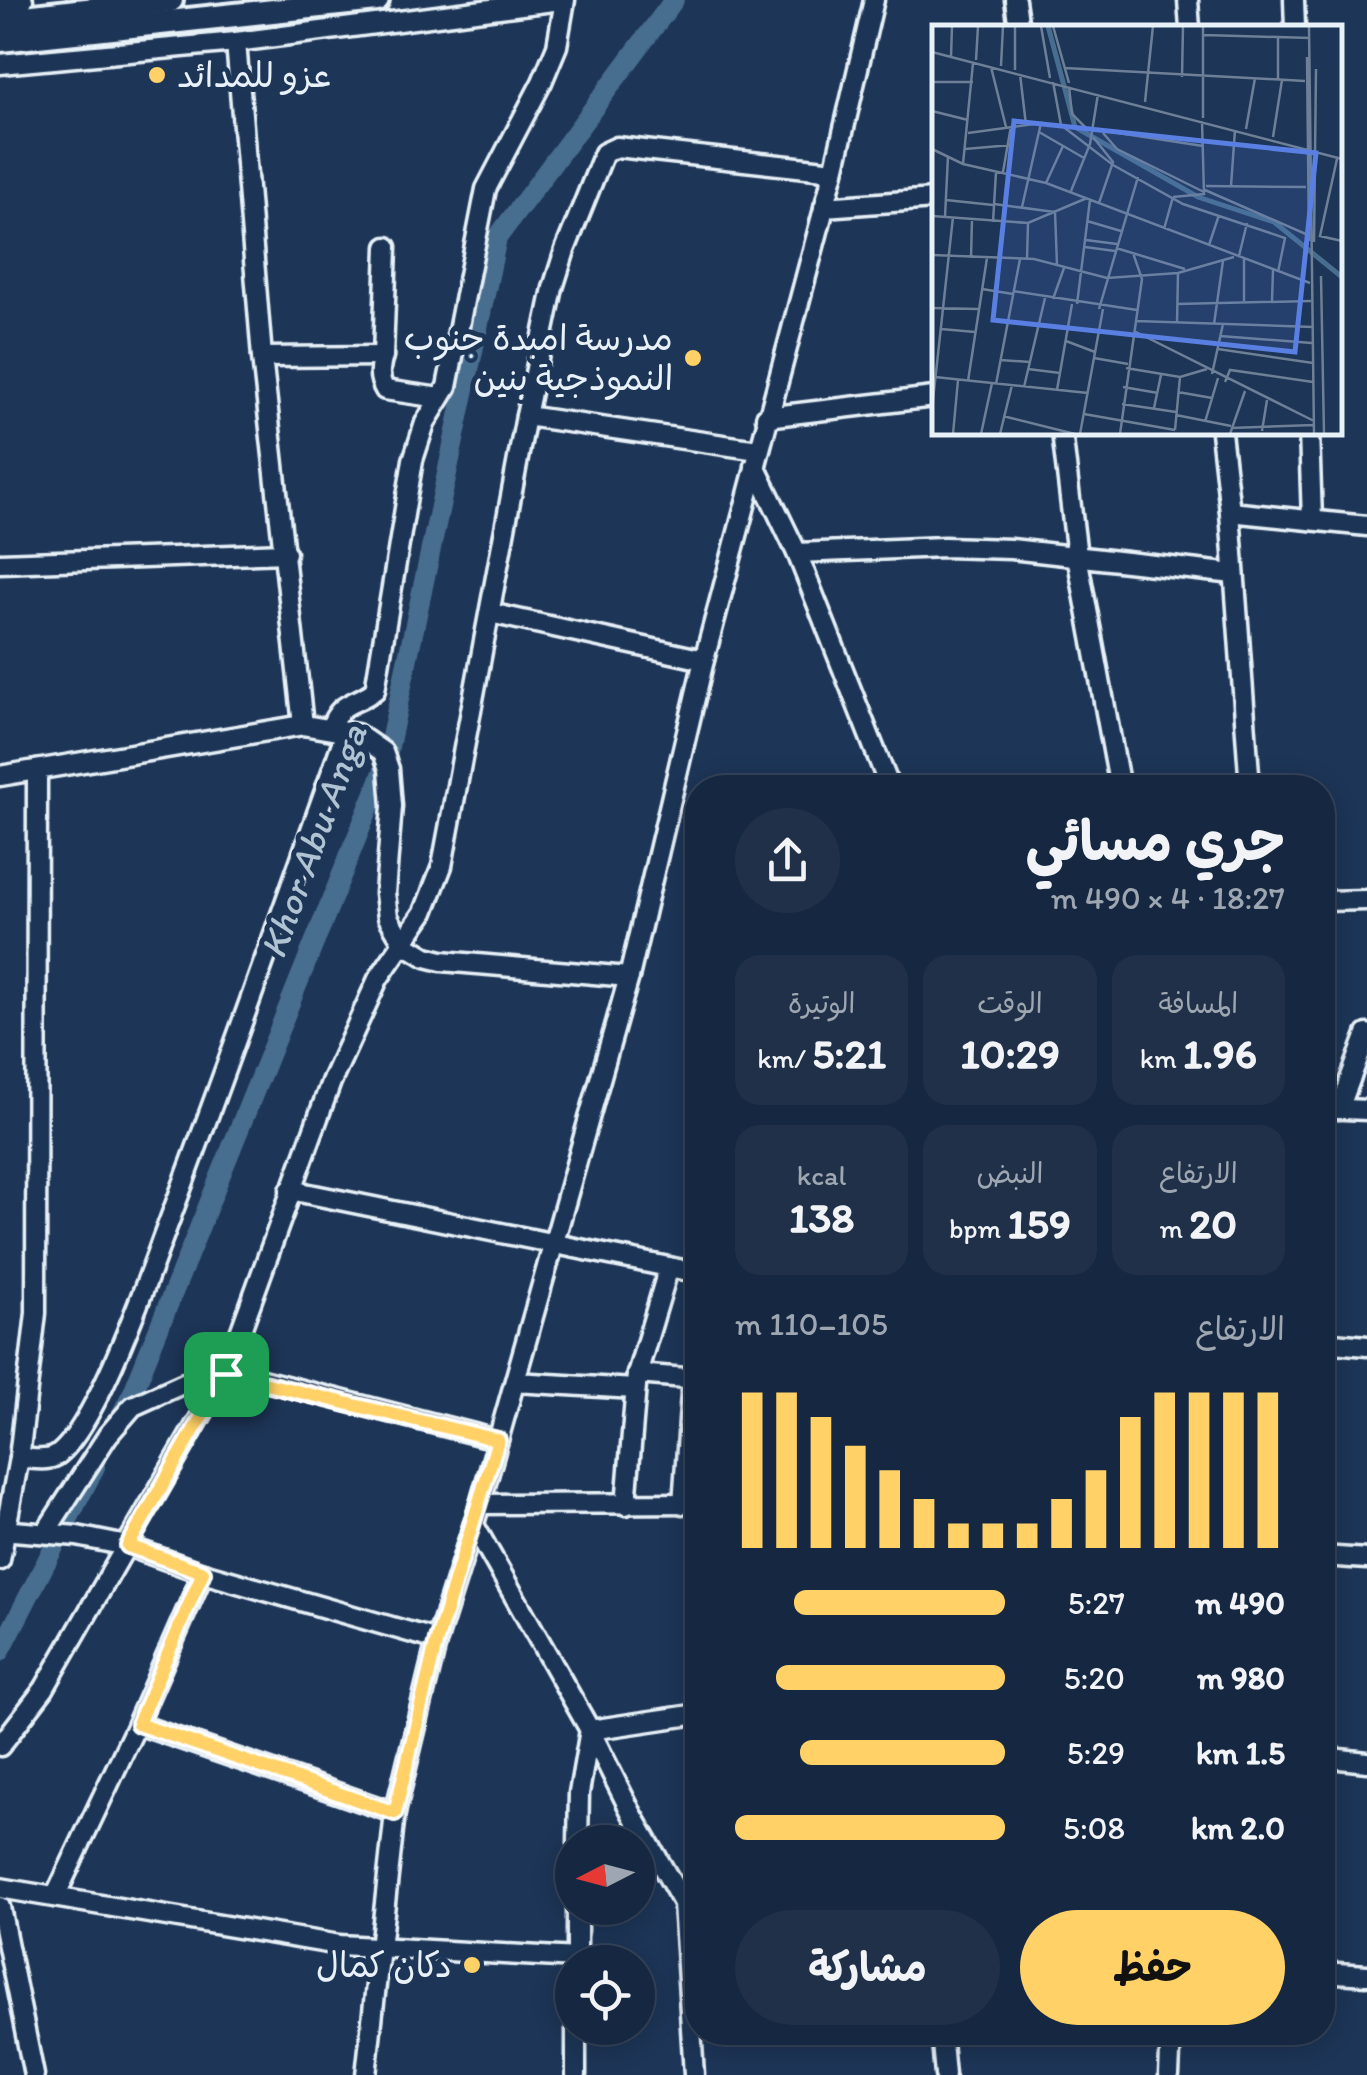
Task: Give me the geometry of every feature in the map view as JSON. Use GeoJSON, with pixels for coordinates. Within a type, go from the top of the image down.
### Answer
{"type":"FeatureCollection","features":[{"type":"Feature","properties":{"kind":"main road"},"geometry":{"type":"LineString","coordinates":[[0,20],[171,0]]}},
{"type":"Feature","properties":{"kind":"main road"},"geometry":{"type":"LineString","coordinates":[[0,40],[378,0]]}},
{"type":"Feature","properties":{"kind":"street"},"geometry":{"type":"LineString","coordinates":[[0,3],[23,0]]}},
{"type":"Feature","properties":{"kind":"street"},"geometry":{"type":"LineString","coordinates":[[0,64],[236,42],[563,0],[557,46],[550,64],[486,189],[446,387],[425,422],[413,460],[375,690],[342,706],[338,730],[210,1112],[118,1353],[80,1428],[57,1455],[45,1459],[19,1458]]}},
{"type":"Feature","properties":{"kind":"street"},"geometry":{"type":"LineString","coordinates":[[366,2075],[395,1813],[437,1640],[480,1504],[629,977],[704,660],[834,171],[874,0]]}},
{"type":"Feature","properties":{"kind":"street"},"geometry":{"type":"LineString","coordinates":[[1015,0],[1018,25]]}},
{"type":"Feature","properties":{"kind":"street"},"geometry":{"type":"LineString","coordinates":[[1188,0],[1190,25]]}},
{"type":"Feature","properties":{"kind":"street"},"geometry":{"type":"LineString","coordinates":[[1294,0],[1295,25]]}},
{"type":"Feature","properties":{"kind":"street"},"geometry":{"type":"LineString","coordinates":[[236,42],[262,357],[303,725]]}},
{"type":"Feature","properties":{"kind":"street"},"geometry":{"type":"LineString","coordinates":[[0,1746],[44,1690],[226,1374],[290,1190],[368,996],[424,912],[448,846],[526,416],[557,276],[604,153],[618,147],[834,171]]}},
{"type":"Feature","properties":{"kind":"street"},"geometry":{"type":"LineString","coordinates":[[824,207],[932,199]]}},
{"type":"Feature","properties":{"kind":"street"},"geometry":{"type":"LineString","coordinates":[[387,247],[383,356],[379,370],[385,390],[440,398]]}},
{"type":"Feature","properties":{"kind":"street"},"geometry":{"type":"LineString","coordinates":[[262,357],[383,356]]}},
{"type":"Feature","properties":{"kind":"street"},"geometry":{"type":"LineString","coordinates":[[766,417],[932,396]]}},
{"type":"Feature","properties":{"kind":"street"},"geometry":{"type":"LineString","coordinates":[[526,416],[756,458]]}},
{"type":"Feature","properties":{"kind":"street"},"geometry":{"type":"LineString","coordinates":[[1062,435],[1077,556],[1118,775]]}},
{"type":"Feature","properties":{"kind":"street"},"geometry":{"type":"LineString","coordinates":[[1221,435],[1249,775]]}},
{"type":"Feature","properties":{"kind":"street"},"geometry":{"type":"LineString","coordinates":[[1309,435],[1312,520]]}},
{"type":"Feature","properties":{"kind":"street"},"geometry":{"type":"LineString","coordinates":[[756,458],[798,553],[884,775]]}},
{"type":"Feature","properties":{"kind":"street"},"geometry":{"type":"LineString","coordinates":[[1230,512],[1367,526]]}},
{"type":"Feature","properties":{"kind":"street"},"geometry":{"type":"LineString","coordinates":[[798,553],[985,548],[1234,574]]}},
{"type":"Feature","properties":{"kind":"street"},"geometry":{"type":"LineString","coordinates":[[0,563],[286,554]]}},
{"type":"Feature","properties":{"kind":"street"},"geometry":{"type":"LineString","coordinates":[[490,613],[704,660]]}},
{"type":"Feature","properties":{"kind":"street"},"geometry":{"type":"LineString","coordinates":[[0,776],[303,725],[338,730],[375,744],[383,752],[392,806],[385,906],[393,930],[403,943],[426,957],[442,961],[629,977]]}},
{"type":"Feature","properties":{"kind":"street"},"geometry":{"type":"LineString","coordinates":[[0,1560],[19,1458],[38,1274],[37,770]]}},
{"type":"Feature","properties":{"kind":"street"},"geometry":{"type":"LineString","coordinates":[[1335,901],[1367,900]]}},
{"type":"Feature","properties":{"kind":"street"},"geometry":{"type":"LineString","coordinates":[[1335,1100],[1367,1034]]}},
{"type":"Feature","properties":{"kind":"street"},"geometry":{"type":"LineString","coordinates":[[1335,1108],[1367,1110]]}},
{"type":"Feature","properties":{"kind":"street"},"geometry":{"type":"LineString","coordinates":[[290,1190],[685,1270]]}},
{"type":"Feature","properties":{"kind":"street"},"geometry":{"type":"LineString","coordinates":[[626,1505],[636,1381],[668,1267]]}},
{"type":"Feature","properties":{"kind":"street"},"geometry":{"type":"LineString","coordinates":[[1335,1343],[1367,1346]]}},
{"type":"Feature","properties":{"kind":"street"},"geometry":{"type":"LineString","coordinates":[[45,1534],[108,1435],[133,1406],[183,1383],[226,1374],[498,1440]]}},
{"type":"Feature","properties":{"kind":"street"},"geometry":{"type":"LineString","coordinates":[[514,1382],[685,1379]]}},
{"type":"Feature","properties":{"kind":"street"},"geometry":{"type":"LineString","coordinates":[[480,1504],[685,1504]]}},
{"type":"Feature","properties":{"kind":"street"},"geometry":{"type":"LineString","coordinates":[[474,1524],[590,1730],[631,1812],[685,1894]]}},
{"type":"Feature","properties":{"kind":"street"},"geometry":{"type":"LineString","coordinates":[[3,1530],[128,1546],[203,1572],[437,1640]]}},
{"type":"Feature","properties":{"kind":"street"},"geometry":{"type":"LineString","coordinates":[[1335,1557],[1367,1560]]}},
{"type":"Feature","properties":{"kind":"street"},"geometry":{"type":"LineString","coordinates":[[54,1896],[138,1724],[203,1572]]}},
{"type":"Feature","properties":{"kind":"street"},"geometry":{"type":"LineString","coordinates":[[590,1730],[685,1716]]}},
{"type":"Feature","properties":{"kind":"street"},"geometry":{"type":"LineString","coordinates":[[138,1724],[395,1813]]}},
{"type":"Feature","properties":{"kind":"street"},"geometry":{"type":"LineString","coordinates":[[578,1825],[579,1792],[590,1730]]}},
{"type":"Feature","properties":{"kind":"street"},"geometry":{"type":"LineString","coordinates":[[1335,1758],[1367,1762]]}},
{"type":"Feature","properties":{"kind":"street"},"geometry":{"type":"LineString","coordinates":[[0,1888],[314,1942],[555,1959]]}},
{"type":"Feature","properties":{"kind":"street"},"geometry":{"type":"LineString","coordinates":[[0,1907],[8,1995],[34,2075]]}},
{"type":"Feature","properties":{"kind":"street"},"geometry":{"type":"LineString","coordinates":[[1335,1973],[1367,1975]]}},
{"type":"Feature","properties":{"kind":"street"},"geometry":{"type":"LineString","coordinates":[[576,2045],[576,2075]]}},
{"type":"Feature","properties":{"kind":"street"},"geometry":{"type":"LineString","coordinates":[[693,2045],[694,2075]]}},
{"type":"Feature","properties":{"kind":"street"},"geometry":{"type":"LineString","coordinates":[[942,2045],[944,2075]]}},
{"type":"Feature","properties":{"kind":"street"},"geometry":{"type":"LineString","coordinates":[[1169,2075],[1170,2045]]}},
{"type":"Feature","properties":{"kind":"waterway","name":"Khor Abu Anga"},"geometry":{"type":"LineString","coordinates":[[119,1419],[384,770],[497,238],[674,0]]}},
{"type":"Feature","properties":{"kind":"waterway","name":"Khor Abu Anga"},"geometry":{"type":"LineString","coordinates":[[0,1652],[95,1467]]}},
{"type":"Feature","properties":{"kind":"place","name":"عزو للمدائد"},"geometry":{"type":"Point","coordinates":[157,75]}},
{"type":"Feature","properties":{"kind":"place","name":"مدرسة امبدة جنوب النموذجية بنين"},"geometry":{"type":"Point","coordinates":[693,358]}},
{"type":"Feature","properties":{"kind":"place","name":"دكان كمال"},"geometry":{"type":"Point","coordinates":[472,1965]}},
{"type":"Feature","properties":{"kind":"route"},"geometry":{"type":"LineString","coordinates":[[226,1374],[243,1375],[498,1440],[437,1640],[395,1813],[138,1724],[203,1572],[128,1546],[226,1374]]}}]}
